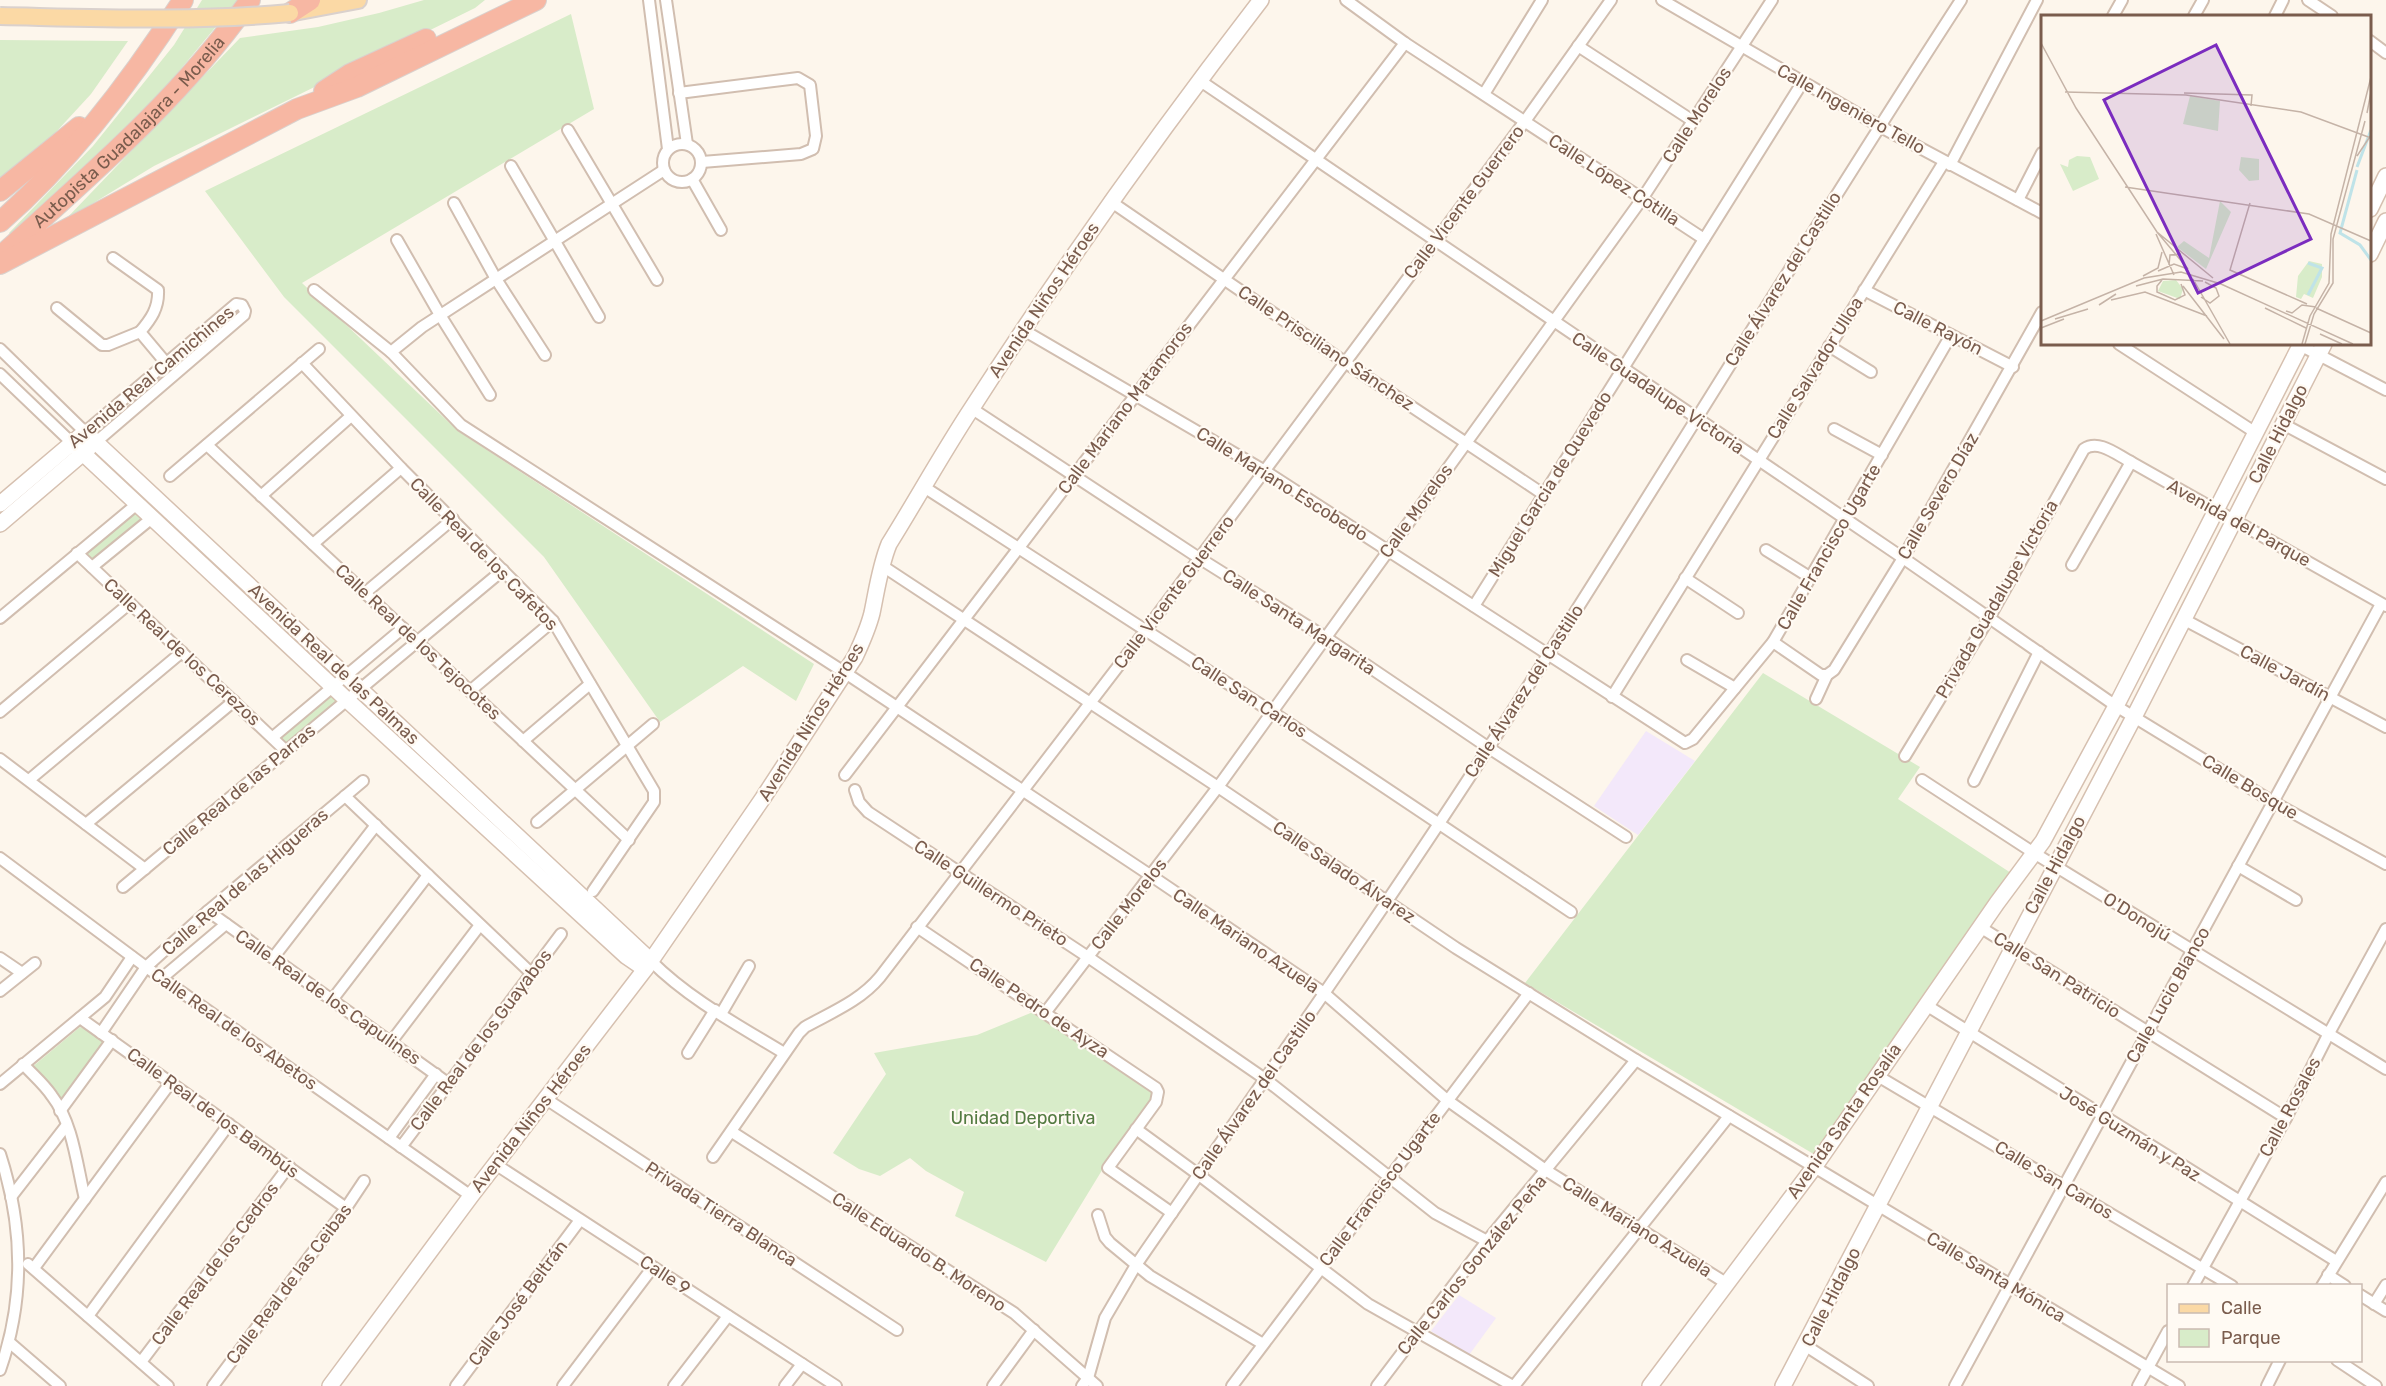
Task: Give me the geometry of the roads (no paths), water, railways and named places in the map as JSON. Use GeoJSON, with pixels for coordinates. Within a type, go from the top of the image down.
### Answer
{"type":"FeatureCollection","features":[{"type":"Feature","properties":{"kind":"highway","name":"Autopista Guadalajara - Morelia"},"geometry":{"type":"LineString","coordinates":[[0,222],[56,168],[157,40],[183,0]]}},
{"type":"Feature","properties":{"kind":"highway","name":"Autopista Guadalajara - Morelia"},"geometry":{"type":"LineString","coordinates":[[0,257],[154,113],[200,64],[250,0]]}},
{"type":"Feature","properties":{"kind":"highway"},"geometry":{"type":"LineString","coordinates":[[290,13],[310,0]]}},
{"type":"Feature","properties":{"kind":"highway"},"geometry":{"type":"LineString","coordinates":[[0,264],[297,109],[350,74],[491,9],[501,0]]}},
{"type":"Feature","properties":{"kind":"highway"},"geometry":{"type":"LineString","coordinates":[[297,109],[357,87],[536,0]]}},
{"type":"Feature","properties":{"kind":"highway"},"geometry":{"type":"LineString","coordinates":[[0,191],[111,100]]}},
{"type":"Feature","properties":{"kind":"main road"},"geometry":{"type":"LineString","coordinates":[[0,16],[227,19],[290,13],[358,0]]}},
{"type":"Feature","properties":{"kind":"street"},"geometry":{"type":"LineString","coordinates":[[649,0],[668,149]]}},
{"type":"Feature","properties":{"kind":"street"},"geometry":{"type":"LineString","coordinates":[[666,0],[687,144]]}},
{"type":"Feature","properties":{"kind":"street","name":"Avenida Niños Héroes"},"geometry":{"type":"LineString","coordinates":[[330,1386],[495,1164],[648,965],[763,798],[865,636],[872,615],[881,565],[889,544],[971,408],[1025,331],[1110,201],[1199,80],[1262,0]]}},
{"type":"Feature","properties":{"kind":"street","name":"Calle López Cotilla"},"geometry":{"type":"LineString","coordinates":[[1346,0],[1405,42],[1704,239]]}},
{"type":"Feature","properties":{"kind":"street"},"geometry":{"type":"LineString","coordinates":[[1484,94],[1542,0]]}},
{"type":"Feature","properties":{"kind":"street","name":"Calle Vicente Guerrero"},"geometry":{"type":"LineString","coordinates":[[713,1157],[784,1053],[805,1027],[865,993],[880,977],[1024,791],[1346,363],[1434,241],[1525,121],[1611,0]]}},
{"type":"Feature","properties":{"kind":"street","name":"Calle Ingeniero Tello"},"geometry":{"type":"LineString","coordinates":[[1662,0],[1802,83],[2041,212]]}},
{"type":"Feature","properties":{"kind":"street","name":"Calle Morelos"},"geometry":{"type":"LineString","coordinates":[[1045,1013],[1218,787],[1554,322],[1642,199],[1772,0]]}},
{"type":"Feature","properties":{"kind":"street","name":"Calle Álvarez del Castillo"},"geometry":{"type":"LineString","coordinates":[[1089,1384],[1105,1318],[1136,1265],[1387,901],[1489,748],[1879,126],[1961,0]]}},
{"type":"Feature","properties":{"kind":"street","name":"Calle Salvador Ulloa"},"geometry":{"type":"LineString","coordinates":[[1612,697],[1864,290],[1947,163],[2037,0]]}},
{"type":"Feature","properties":{"kind":"street"},"geometry":{"type":"LineString","coordinates":[[2114,15],[2122,0]]}},
{"type":"Feature","properties":{"kind":"street"},"geometry":{"type":"LineString","coordinates":[[2195,15],[2203,0]]}},
{"type":"Feature","properties":{"kind":"street"},"geometry":{"type":"LineString","coordinates":[[2276,15],[2283,0]]}},
{"type":"Feature","properties":{"kind":"street"},"geometry":{"type":"LineString","coordinates":[[2308,0],[2330,15]]}},
{"type":"Feature","properties":{"kind":"street"},"geometry":{"type":"LineString","coordinates":[[655,38],[671,36]]}},
{"type":"Feature","properties":{"kind":"street","name":"Calle Mariano Matamoros"},"geometry":{"type":"LineString","coordinates":[[845,775],[1405,42]]}},
{"type":"Feature","properties":{"kind":"street"},"geometry":{"type":"LineString","coordinates":[[2371,43],[2386,52]]}},
{"type":"Feature","properties":{"kind":"street"},"geometry":{"type":"LineString","coordinates":[[1578,46],[1693,121]]}},
{"type":"Feature","properties":{"kind":"street"},"geometry":{"type":"LineString","coordinates":[[679,93],[798,78],[810,85],[816,136],[813,149],[801,154],[702,162]]}},
{"type":"Feature","properties":{"kind":"street","name":"Calle Guadalupe Victoria"},"geometry":{"type":"LineString","coordinates":[[1199,80],[1903,558],[2116,706]]}},
{"type":"Feature","properties":{"kind":"street","name":"Miguel Garcia de Quevedo"},"geometry":{"type":"LineString","coordinates":[[1474,606],[1802,83]]}},
{"type":"Feature","properties":{"kind":"street"},"geometry":{"type":"LineString","coordinates":[[568,130],[657,280]]}},
{"type":"Feature","properties":{"kind":"street"},"geometry":{"type":"LineString","coordinates":[[676,144],[687,144],[696,150],[702,162],[699,171],[692,179],[681,182],[671,179],[664,170],[663,159],[668,149],[676,144]]}},
{"type":"Feature","properties":{"kind":"street"},"geometry":{"type":"LineString","coordinates":[[2018,200],[2041,157]]}},
{"type":"Feature","properties":{"kind":"street"},"geometry":{"type":"LineString","coordinates":[[511,166],[599,317]]}},
{"type":"Feature","properties":{"kind":"street"},"geometry":{"type":"LineString","coordinates":[[391,352],[440,315],[664,170]]}},
{"type":"Feature","properties":{"kind":"street"},"geometry":{"type":"LineString","coordinates":[[2371,207],[2386,176]]}},
{"type":"Feature","properties":{"kind":"street"},"geometry":{"type":"LineString","coordinates":[[692,179],[721,230]]}},
{"type":"Feature","properties":{"kind":"street","name":"Calle Prisciliano Sánchez"},"geometry":{"type":"LineString","coordinates":[[1110,201],[1346,363],[1543,494]]}},
{"type":"Feature","properties":{"kind":"street"},"geometry":{"type":"LineString","coordinates":[[454,203],[496,279],[545,355]]}},
{"type":"Feature","properties":{"kind":"street"},"geometry":{"type":"LineString","coordinates":[[2371,252],[2384,228]]}},
{"type":"Feature","properties":{"kind":"street"},"geometry":{"type":"LineString","coordinates":[[397,240],[490,395]]}},
{"type":"Feature","properties":{"kind":"street"},"geometry":{"type":"LineString","coordinates":[[57,308],[102,345],[108,345],[140,332],[156,308],[158,290],[113,258]]}},
{"type":"Feature","properties":{"kind":"street","name":"Calle Mariano Azuela"},"geometry":{"type":"LineString","coordinates":[[314,290],[391,352],[461,425],[896,706],[1324,993],[1447,1100],[1547,1171],[1726,1283]]}},
{"type":"Feature","properties":{"kind":"street","name":"Calle Rayón"},"geometry":{"type":"LineString","coordinates":[[1864,290],[2013,367]]}},
{"type":"Feature","properties":{"kind":"street","name":"Avenida Real Camichines"},"geometry":{"type":"LineString","coordinates":[[0,504],[236,304],[244,309],[244,315],[0,524]]}},
{"type":"Feature","properties":{"kind":"street","name":"Calle Severo Díaz"},"geometry":{"type":"LineString","coordinates":[[1816,699],[1827,675],[1834,670],[1903,558],[2041,316]]}},
{"type":"Feature","properties":{"kind":"street","name":"Calle Mariano Escobedo"},"geometry":{"type":"LineString","coordinates":[[1025,331],[1265,471],[1685,743]]}},
{"type":"Feature","properties":{"kind":"street"},"geometry":{"type":"LineString","coordinates":[[140,332],[166,363]]}},
{"type":"Feature","properties":{"kind":"street","name":"Calle Francisco Ugarte"},"geometry":{"type":"LineString","coordinates":[[1685,743],[1693,739],[1773,642],[1846,520],[1951,335]]}},
{"type":"Feature","properties":{"kind":"street"},"geometry":{"type":"LineString","coordinates":[[2121,345],[2256,433]]}},
{"type":"Feature","properties":{"kind":"street","name":"Calle Hidalgo"},"geometry":{"type":"LineString","coordinates":[[2034,854],[2116,706],[2300,345]]}},
{"type":"Feature","properties":{"kind":"street"},"geometry":{"type":"LineString","coordinates":[[2304,345],[2321,349],[2386,390]]}},
{"type":"Feature","properties":{"kind":"street"},"geometry":{"type":"LineString","coordinates":[[1829,346],[1871,372]]}},
{"type":"Feature","properties":{"kind":"street","name":"Avenida Real de las Palmas"},"geometry":{"type":"LineString","coordinates":[[0,349],[85,432],[346,676],[354,694],[648,965],[784,1053]]}},
{"type":"Feature","properties":{"kind":"street"},"geometry":{"type":"LineString","coordinates":[[170,476],[319,349]]}},
{"type":"Feature","properties":{"kind":"street","name":"Calle Hidalgo"},"geometry":{"type":"LineString","coordinates":[[1783,1386],[2134,717],[2321,349]]}},
{"type":"Feature","properties":{"kind":"street","name":"Calle Real de los Cafetos"},"geometry":{"type":"LineString","coordinates":[[302,363],[401,468],[554,621],[656,798],[629,840]]}},
{"type":"Feature","properties":{"kind":"street","name":"Avenida Real de las Palmas"},"geometry":{"type":"LineString","coordinates":[[0,374],[333,687],[354,694]]}},
{"type":"Feature","properties":{"kind":"street","name":"Calle Santa Margarita"},"geometry":{"type":"LineString","coordinates":[[971,408],[1199,558],[1325,636],[1489,748],[1626,837]]}},
{"type":"Feature","properties":{"kind":"street"},"geometry":{"type":"LineString","coordinates":[[261,496],[351,416]]}},
{"type":"Feature","properties":{"kind":"street"},"geometry":{"type":"LineString","coordinates":[[2283,424],[2386,479]]}},
{"type":"Feature","properties":{"kind":"street"},"geometry":{"type":"LineString","coordinates":[[1834,429],[1882,455]]}},
{"type":"Feature","properties":{"kind":"street","name":"Avenida del Parque"},"geometry":{"type":"LineString","coordinates":[[2091,444],[2100,445],[2131,462],[2384,605]]}},
{"type":"Feature","properties":{"kind":"street","name":"Privada Guadalupe Victoria"},"geometry":{"type":"LineString","coordinates":[[1905,756],[1989,618],[2084,449],[2091,444]]}},
{"type":"Feature","properties":{"kind":"street","name":"Calle Real de los Tejocotes"},"geometry":{"type":"LineString","coordinates":[[207,445],[629,840]]}},
{"type":"Feature","properties":{"kind":"street"},"geometry":{"type":"LineString","coordinates":[[2072,565],[2131,462]]}},
{"type":"Feature","properties":{"kind":"street"},"geometry":{"type":"LineString","coordinates":[[314,544],[401,468]]}},
{"type":"Feature","properties":{"kind":"street","name":"Calle San Carlos"},"geometry":{"type":"LineString","coordinates":[[924,487],[1272,712],[1571,912]]}},
{"type":"Feature","properties":{"kind":"street"},"geometry":{"type":"LineString","coordinates":[[0,618],[137,504]]}},
{"type":"Feature","properties":{"kind":"street"},"geometry":{"type":"LineString","coordinates":[[92,567],[152,518]]}},
{"type":"Feature","properties":{"kind":"street"},"geometry":{"type":"LineString","coordinates":[[365,593],[453,519]]}},
{"type":"Feature","properties":{"kind":"street"},"geometry":{"type":"LineString","coordinates":[[199,562],[212,550]]}},
{"type":"Feature","properties":{"kind":"street"},"geometry":{"type":"LineString","coordinates":[[1766,550],[1811,579]]}},
{"type":"Feature","properties":{"kind":"street","name":"Calle Real de los Cerezos"},"geometry":{"type":"LineString","coordinates":[[77,553],[286,751]]}},
{"type":"Feature","properties":{"kind":"street","name":"Calle Salado Álvarez"},"geometry":{"type":"LineString","coordinates":[[881,565],[1218,787],[1456,948],[1636,1060],[1815,1167]]}},
{"type":"Feature","properties":{"kind":"street","name":"Calle Real de las Parras"},"geometry":{"type":"LineString","coordinates":[[123,887],[503,570]]}},
{"type":"Feature","properties":{"kind":"street"},"geometry":{"type":"LineString","coordinates":[[1685,578],[1738,613]]}},
{"type":"Feature","properties":{"kind":"street"},"geometry":{"type":"LineString","coordinates":[[0,712],[130,603]]}},
{"type":"Feature","properties":{"kind":"street","name":"Calle Lucio Blanco"},"geometry":{"type":"LineString","coordinates":[[1954,1386],[2272,802],[2384,605]]}},
{"type":"Feature","properties":{"kind":"street","name":"Calle Jardín"},"geometry":{"type":"LineString","coordinates":[[2183,619],[2386,727]]}},
{"type":"Feature","properties":{"kind":"street"},"geometry":{"type":"LineString","coordinates":[[470,691],[554,621]]}},
{"type":"Feature","properties":{"kind":"street","name":"Calle Real de las Parras"},"geometry":{"type":"LineString","coordinates":[[273,737],[403,628]]}},
{"type":"Feature","properties":{"kind":"street"},"geometry":{"type":"LineString","coordinates":[[1773,642],[1821,675],[1827,675]]}},
{"type":"Feature","properties":{"kind":"street"},"geometry":{"type":"LineString","coordinates":[[28,780],[182,652]]}},
{"type":"Feature","properties":{"kind":"street"},"geometry":{"type":"LineString","coordinates":[[1974,781],[2039,652]]}},
{"type":"Feature","properties":{"kind":"street"},"geometry":{"type":"LineString","coordinates":[[1687,660],[1735,688]]}},
{"type":"Feature","properties":{"kind":"street"},"geometry":{"type":"LineString","coordinates":[[523,741],[590,684]]}},
{"type":"Feature","properties":{"kind":"street"},"geometry":{"type":"LineString","coordinates":[[86,824],[234,701]]}},
{"type":"Feature","properties":{"kind":"street","name":"Calle Bosque"},"geometry":{"type":"LineString","coordinates":[[2116,706],[2272,802],[2386,864]]}},
{"type":"Feature","properties":{"kind":"street"},"geometry":{"type":"LineString","coordinates":[[537,822],[653,724]]}},
{"type":"Feature","properties":{"kind":"street"},"geometry":{"type":"LineString","coordinates":[[0,759],[145,869]]}},
{"type":"Feature","properties":{"kind":"street","name":"O'Donojú"},"geometry":{"type":"LineString","coordinates":[[1922,780],[2034,854],[2386,1069]]}},
{"type":"Feature","properties":{"kind":"street","name":"Calle Real de las Higueras"},"geometry":{"type":"LineString","coordinates":[[101,1033],[146,967],[208,911],[363,782]]}},
{"type":"Feature","properties":{"kind":"street","name":"Calle Guillermo Prieto"},"geometry":{"type":"LineString","coordinates":[[855,790],[859,802],[868,812],[1088,957],[1265,1079],[1435,1213],[1487,1240]]}},
{"type":"Feature","properties":{"kind":"street"},"geometry":{"type":"LineString","coordinates":[[345,796],[531,973]]}},
{"type":"Feature","properties":{"kind":"street"},"geometry":{"type":"LineString","coordinates":[[273,958],[376,825]]}},
{"type":"Feature","properties":{"kind":"street"},"geometry":{"type":"LineString","coordinates":[[593,891],[629,840]]}},
{"type":"Feature","properties":{"kind":"street","name":"Avenida Santa Rosalía"},"geometry":{"type":"LineString","coordinates":[[1650,1386],[1815,1167],[1876,1075],[2034,854]]}},
{"type":"Feature","properties":{"kind":"street","name":"Calle Real de los Abetos"},"geometry":{"type":"LineString","coordinates":[[0,858],[132,957],[471,1196]]}},
{"type":"Feature","properties":{"kind":"street"},"geometry":{"type":"LineString","coordinates":[[2238,866],[2296,900]]}},
{"type":"Feature","properties":{"kind":"street"},"geometry":{"type":"LineString","coordinates":[[332,1000],[428,875]]}},
{"type":"Feature","properties":{"kind":"street","name":"Calle Real de los Capulines"},"geometry":{"type":"LineString","coordinates":[[208,911],[448,1084]]}},
{"type":"Feature","properties":{"kind":"street","name":"Calle Real de las Higueras"},"geometry":{"type":"LineString","coordinates":[[162,978],[226,924]]}},
{"type":"Feature","properties":{"kind":"street"},"geometry":{"type":"LineString","coordinates":[[391,1042],[480,925]]}},
{"type":"Feature","properties":{"kind":"street","name":"Calle Pedro de Ayza"},"geometry":{"type":"LineString","coordinates":[[917,927],[1152,1084],[1158,1092],[1156,1102],[1136,1129]]}},
{"type":"Feature","properties":{"kind":"street","name":"Calle San Patricio"},"geometry":{"type":"LineString","coordinates":[[1980,927],[2286,1118]]}},
{"type":"Feature","properties":{"kind":"street","name":"Calle Rosales"},"geometry":{"type":"LineString","coordinates":[[2194,1284],[2286,1118],[2386,929]]}},
{"type":"Feature","properties":{"kind":"street","name":"Calle Real de los Guayabos"},"geometry":{"type":"LineString","coordinates":[[401,1147],[561,934]]}},
{"type":"Feature","properties":{"kind":"street"},"geometry":{"type":"LineString","coordinates":[[0,1084],[105,997],[132,957]]}},
{"type":"Feature","properties":{"kind":"street"},"geometry":{"type":"LineString","coordinates":[[0,958],[22,973]]}},
{"type":"Feature","properties":{"kind":"street"},"geometry":{"type":"LineString","coordinates":[[0,991],[35,963]]}},
{"type":"Feature","properties":{"kind":"street"},"geometry":{"type":"LineString","coordinates":[[688,1053],[749,966]]}},
{"type":"Feature","properties":{"kind":"street","name":"Calle Francisco Ugarte"},"geometry":{"type":"LineString","coordinates":[[1235,1385],[1263,1344],[1528,993]]}},
{"type":"Feature","properties":{"kind":"street","name":"José Guzmán y Paz"},"geometry":{"type":"LineString","coordinates":[[1926,1005],[2238,1202],[2336,1261]]}},
{"type":"Feature","properties":{"kind":"street","name":"Calle Real de los Bambús"},"geometry":{"type":"LineString","coordinates":[[80,1017],[346,1208]]}},
{"type":"Feature","properties":{"kind":"street"},"geometry":{"type":"LineString","coordinates":[[60,1111],[112,1040]]}},
{"type":"Feature","properties":{"kind":"street","name":"Calle Carlos González Peña"},"geometry":{"type":"LineString","coordinates":[[1377,1386],[1487,1240],[1547,1171],[1636,1060]]}},
{"type":"Feature","properties":{"kind":"street"},"geometry":{"type":"LineString","coordinates":[[23,1064],[53,1097],[60,1111],[85,1199]]}},
{"type":"Feature","properties":{"kind":"street","name":"Calle Real de los Guayabos"},"geometry":{"type":"LineString","coordinates":[[389,1138],[436,1074]]}},
{"type":"Feature","properties":{"kind":"street","name":"Calle San Carlos"},"geometry":{"type":"LineString","coordinates":[[1876,1075],[2229,1284]]}},
{"type":"Feature","properties":{"kind":"street"},"geometry":{"type":"LineString","coordinates":[[34,1268],[171,1082]]}},
{"type":"Feature","properties":{"kind":"street","name":"Privada Tierra Blanca"},"geometry":{"type":"LineString","coordinates":[[546,1099],[897,1330]]}},
{"type":"Feature","properties":{"kind":"street"},"geometry":{"type":"LineString","coordinates":[[1172,1213],[1108,1168],[1136,1129],[1199,1174],[1368,1304],[1513,1386],[1729,1116]]}},
{"type":"Feature","properties":{"kind":"street"},"geometry":{"type":"LineString","coordinates":[[88,1316],[229,1124]]}},
{"type":"Feature","properties":{"kind":"street"},"geometry":{"type":"LineString","coordinates":[[11,1197],[66,1126]]}},
{"type":"Feature","properties":{"kind":"street","name":"Calle Eduardo B. Moreno"},"geometry":{"type":"LineString","coordinates":[[732,1132],[1014,1313],[1089,1384]]}},
{"type":"Feature","properties":{"kind":"street"},"geometry":{"type":"LineString","coordinates":[[0,1154],[11,1197],[19,1256],[18,1285],[9,1342],[0,1370]]}},
{"type":"Feature","properties":{"kind":"street","name":"Calle 9"},"geometry":{"type":"LineString","coordinates":[[495,1164],[836,1386]]}},
{"type":"Feature","properties":{"kind":"street","name":"Calle Real de los Cedros"},"geometry":{"type":"LineString","coordinates":[[141,1362],[289,1167]]}},
{"type":"Feature","properties":{"kind":"street","name":"Calle Santa Mónica"},"geometry":{"type":"LineString","coordinates":[[1815,1167],[2179,1386]]}},
{"type":"Feature","properties":{"kind":"street","name":"Calle Real de las Ceibas"},"geometry":{"type":"LineString","coordinates":[[213,1386],[364,1181]]}},
{"type":"Feature","properties":{"kind":"street"},"geometry":{"type":"LineString","coordinates":[[2323,1284],[2386,1182]]}},
{"type":"Feature","properties":{"kind":"street"},"geometry":{"type":"LineString","coordinates":[[1098,1215],[1105,1238],[1150,1276],[1263,1344]]}},
{"type":"Feature","properties":{"kind":"street","name":"Calle José Beltrán"},"geometry":{"type":"LineString","coordinates":[[456,1386],[580,1220]]}},
{"type":"Feature","properties":{"kind":"street"},"geometry":{"type":"LineString","coordinates":[[19,1256],[168,1386]]}},
{"type":"Feature","properties":{"kind":"street"},"geometry":{"type":"LineString","coordinates":[[563,1386],[653,1267]]}},
{"type":"Feature","properties":{"kind":"street"},"geometry":{"type":"LineString","coordinates":[[2328,1275],[2342,1284]]}},
{"type":"Feature","properties":{"kind":"street"},"geometry":{"type":"LineString","coordinates":[[2374,1304],[2386,1285]]}},
{"type":"Feature","properties":{"kind":"street"},"geometry":{"type":"LineString","coordinates":[[2362,1296],[2386,1311]]}},
{"type":"Feature","properties":{"kind":"street"},"geometry":{"type":"LineString","coordinates":[[674,1386],[728,1316]]}},
{"type":"Feature","properties":{"kind":"street"},"geometry":{"type":"LineString","coordinates":[[993,1386],[1034,1330]]}},
{"type":"Feature","properties":{"kind":"street"},"geometry":{"type":"LineString","coordinates":[[2138,1386],[2167,1335]]}},
{"type":"Feature","properties":{"kind":"street"},"geometry":{"type":"LineString","coordinates":[[9,1342],[60,1386]]}},
{"type":"Feature","properties":{"kind":"street"},"geometry":{"type":"LineString","coordinates":[[1806,1346],[1868,1386]]}},
{"type":"Feature","properties":{"kind":"street"},"geometry":{"type":"LineString","coordinates":[[2267,1386],[2279,1362]]}},
{"type":"Feature","properties":{"kind":"street"},"geometry":{"type":"LineString","coordinates":[[2340,1362],[2376,1386]]}},
{"type":"Feature","properties":{"kind":"street"},"geometry":{"type":"LineString","coordinates":[[785,1386],[802,1364]]}},
{"type":"Feature","properties":{"kind":"park label","name":"Unidad Deportiva"},"geometry":{"type":"Point","coordinates":[1023,1118]}}]}
